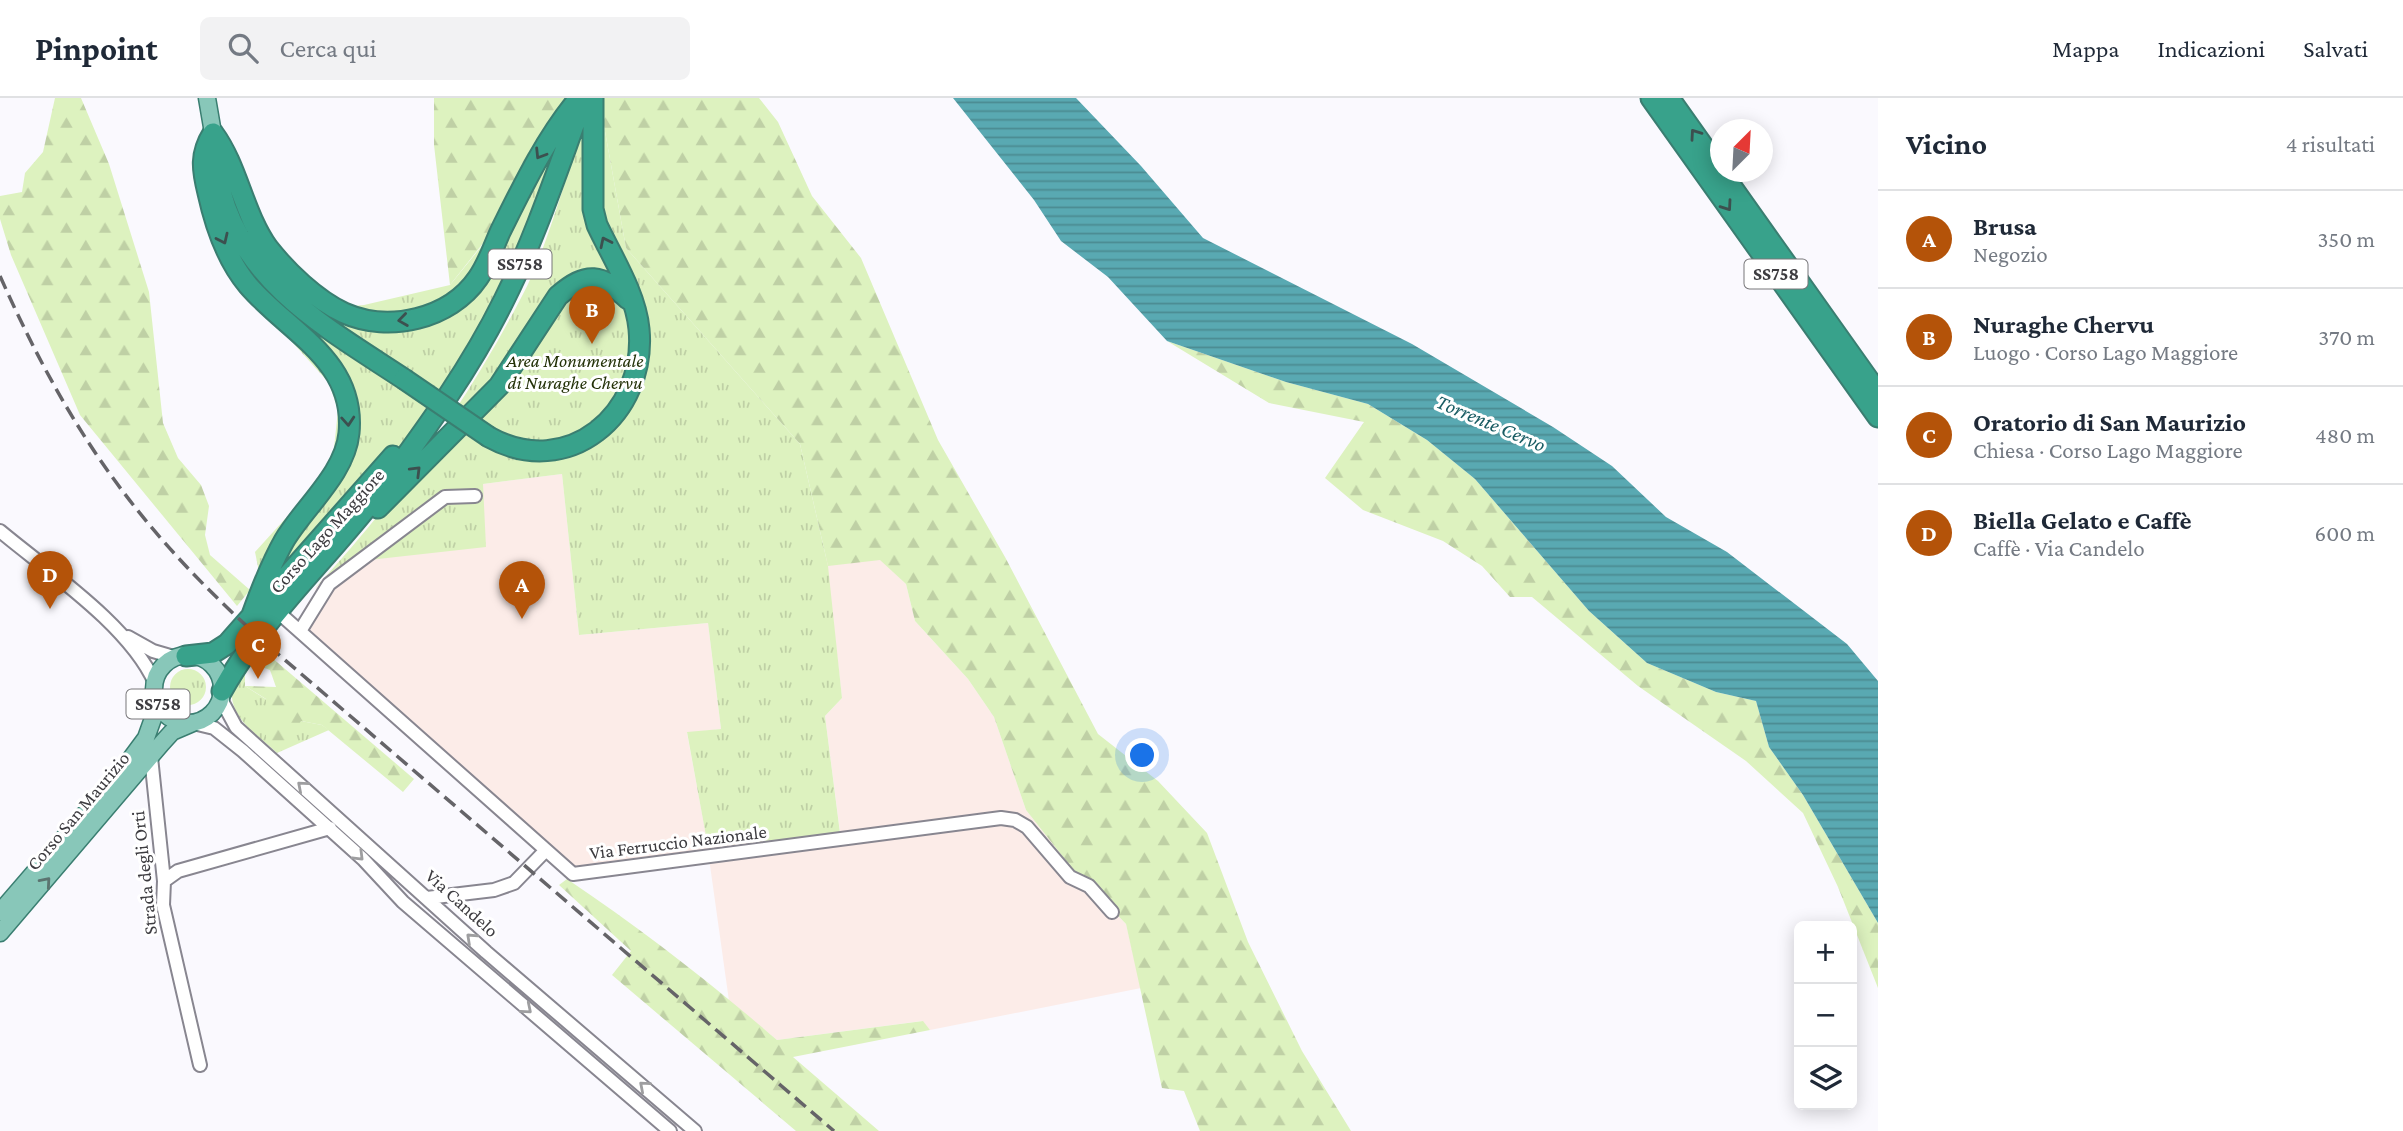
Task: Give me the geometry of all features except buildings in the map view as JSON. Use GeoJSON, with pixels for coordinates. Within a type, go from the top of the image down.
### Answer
{"type":"FeatureCollection","features":[{"type":"Feature","properties":{"kind":"highway"},"geometry":{"type":"LineString","coordinates":[[213,133],[226,150],[232,171],[268,247],[298,279],[345,314],[394,322],[442,311],[478,278],[534,164],[579,98]]}},
{"type":"Feature","properties":{"kind":"highway","name":"Corso Lago Maggiore"},"geometry":{"type":"LineString","coordinates":[[222,691],[250,645],[331,552],[431,419],[478,348],[505,298],[584,98]]}},
{"type":"Feature","properties":{"kind":"highway"},"geometry":{"type":"LineString","coordinates":[[213,133],[221,191],[233,224],[251,257],[272,284],[297,307],[489,437],[518,450],[541,452],[568,447],[607,423],[623,405],[636,373],[640,354],[639,328],[633,304],[597,225],[593,209],[593,98]]}},
{"type":"Feature","properties":{"kind":"highway","name":"SS758"},"geometry":{"type":"LineString","coordinates":[[1649,98],[1878,417]]}},
{"type":"Feature","properties":{"kind":"highway","name":"SS758"},"geometry":{"type":"LineString","coordinates":[[1670,98],[1710,155]]}},
{"type":"Feature","properties":{"kind":"highway"},"geometry":{"type":"LineString","coordinates":[[213,133],[203,149],[206,183],[215,221],[230,255],[246,283],[335,369],[348,409],[349,432],[345,449],[336,467],[284,542],[252,615]]}},
{"type":"Feature","properties":{"kind":"highway","name":"SS758"},"geometry":{"type":"LineString","coordinates":[[1729,182],[1878,393]]}},
{"type":"Feature","properties":{"kind":"highway"},"geometry":{"type":"LineString","coordinates":[[331,552],[382,505],[499,386],[558,296],[571,285],[586,278],[597,278],[611,284],[633,304]]}},
{"type":"Feature","properties":{"kind":"highway","name":"Corso Lago Maggiore"},"geometry":{"type":"LineString","coordinates":[[181,657],[213,653],[227,644],[371,478],[431,419]]}},
{"type":"Feature","properties":{"kind":"main road"},"geometry":{"type":"LineString","coordinates":[[208,98],[213,133]]}},
{"type":"Feature","properties":{"kind":"main road"},"geometry":{"type":"LineString","coordinates":[[181,657],[208,663],[219,675],[222,691]]}},
{"type":"Feature","properties":{"kind":"main road","name":"SS758"},"geometry":{"type":"LineString","coordinates":[[181,657],[163,667],[155,687],[156,701],[167,716],[193,723],[213,712],[222,691]]}},
{"type":"Feature","properties":{"kind":"main road","name":"Corso San Maurizio"},"geometry":{"type":"LineString","coordinates":[[0,912],[121,774],[146,738],[156,710],[155,687]]}},
{"type":"Feature","properties":{"kind":"main road","name":"Corso San Maurizio"},"geometry":{"type":"LineString","coordinates":[[0,933],[172,732],[193,723]]}},
{"type":"Feature","properties":{"kind":"street"},"geometry":{"type":"LineString","coordinates":[[300,631],[329,584],[445,497],[475,496]]}},
{"type":"Feature","properties":{"kind":"street"},"geometry":{"type":"LineString","coordinates":[[0,531],[122,634],[147,665],[155,687]]}},
{"type":"Feature","properties":{"kind":"street","name":"Via Ferruccio Nazionale"},"geometry":{"type":"LineString","coordinates":[[278,612],[573,874],[1001,818],[1015,820],[1027,827],[1070,877],[1089,886],[1112,912]]}},
{"type":"Feature","properties":{"kind":"street"},"geometry":{"type":"LineString","coordinates":[[122,634],[153,651],[181,657]]}},
{"type":"Feature","properties":{"kind":"street","name":"Via Candelo"},"geometry":{"type":"LineString","coordinates":[[222,691],[226,713],[236,727],[427,898],[695,1131]]}},
{"type":"Feature","properties":{"kind":"street","name":"Via Candelo"},"geometry":{"type":"LineString","coordinates":[[193,723],[214,728],[330,828],[403,902],[670,1131]]}},
{"type":"Feature","properties":{"kind":"street","name":"Strada degli Orti"},"geometry":{"type":"LineString","coordinates":[[151,757],[164,881],[163,905],[200,1065]]}},
{"type":"Feature","properties":{"kind":"street"},"geometry":{"type":"LineString","coordinates":[[164,881],[178,871],[330,828]]}},
{"type":"Feature","properties":{"kind":"street"},"geometry":{"type":"LineString","coordinates":[[427,898],[494,890],[514,883],[546,850]]}},
{"type":"Feature","properties":{"kind":"shaded area"},"geometry":{"type":"Polygon","coordinates":[[[562,474],[579,635],[708,623],[721,729],[687,733],[708,846],[840,832],[825,716],[842,698],[826,558],[880,559],[906,584],[915,621],[968,679],[994,717],[1026,810],[1071,867],[1126,924],[1141,988],[930,1030],[922,1021],[777,1040],[729,1001],[709,858],[573,874],[309,639],[316,587],[483,484],[562,474]]]}},
{"type":"Feature","properties":{"kind":"green space"},"geometry":{"type":"Polygon","coordinates":[[[55,98],[81,98],[109,164],[149,292],[163,423],[178,458],[201,485],[209,506],[205,535],[210,555],[250,590],[237,606],[80,415],[11,255],[0,219],[0,196],[22,192],[25,173],[43,152],[55,98]]]}},
{"type":"Feature","properties":{"kind":"green space"},"geometry":{"type":"Polygon","coordinates":[[[434,98],[598,98],[450,285],[434,145],[434,98]]]}},
{"type":"Feature","properties":{"kind":"green space","name":"Area Monumentale di Nuraghe Chervu"},"geometry":{"type":"Polygon","coordinates":[[[599,98],[626,248],[800,444],[828,566],[842,698],[825,716],[840,833],[708,847],[687,732],[721,729],[708,623],[579,635],[562,474],[483,484],[486,547],[360,561],[364,549],[316,587],[374,520],[429,449],[501,335],[533,273],[578,145],[599,98]]]}},
{"type":"Feature","properties":{"kind":"green space"},"geometry":{"type":"Polygon","coordinates":[[[599,98],[759,98],[778,122],[812,196],[861,258],[938,440],[1005,557],[1098,734],[1158,781],[1207,833],[1248,942],[1302,1051],[1351,1131],[1200,1131],[1184,1091],[1162,1088],[1126,924],[1071,867],[1026,810],[994,717],[968,679],[915,621],[906,584],[880,560],[828,566],[800,444],[626,248],[599,98]]]}},
{"type":"Feature","properties":{"kind":"green space"},"geometry":{"type":"Polygon","coordinates":[[[568,140],[452,390],[265,601],[255,552],[332,467],[338,410],[329,383],[267,314],[364,305],[450,285],[568,140]]]}},
{"type":"Feature","properties":{"kind":"green space"},"geometry":{"type":"Polygon","coordinates":[[[1167,341],[1286,382],[1368,404],[1427,440],[1475,479],[1589,611],[1647,663],[1716,692],[1756,701],[1769,747],[1803,795],[1878,923],[1878,988],[1857,935],[1857,921],[1851,921],[1803,813],[1746,761],[1638,686],[1532,597],[1510,597],[1482,566],[1443,541],[1363,510],[1325,478],[1364,422],[1269,403],[1167,341]]]}},
{"type":"Feature","properties":{"kind":"green space"},"geometry":{"type":"Polygon","coordinates":[[[258,648],[264,651],[245,674],[245,686],[301,721],[322,725],[329,730],[277,753],[243,722],[233,703],[234,680],[258,648]]]}},
{"type":"Feature","properties":{"kind":"green space"},"geometry":{"type":"Polygon","coordinates":[[[264,651],[414,779],[403,792],[322,725],[301,721],[286,743],[272,744],[266,737],[266,699],[245,686],[276,687],[270,670],[253,664],[264,651]]]}},
{"type":"Feature","properties":{"kind":"green space"},"geometry":{"type":"Polygon","coordinates":[[[188,669],[201,674],[206,687],[201,700],[188,705],[175,700],[170,687],[175,674],[188,669]]]}},
{"type":"Feature","properties":{"kind":"green space"},"geometry":{"type":"Polygon","coordinates":[[[567,879],[675,956],[777,1040],[923,1021],[930,1030],[793,1057],[879,1131],[796,1131],[612,975],[631,951],[559,885],[567,879]]]}},
{"type":"Feature","properties":{"kind":"water","name":"Torrente Cervo"},"geometry":{"type":"Polygon","coordinates":[[[953,98],[1076,98],[1141,166],[1203,238],[1412,344],[1553,427],[1612,466],[1666,517],[1727,552],[1847,644],[1878,681],[1878,923],[1803,795],[1769,747],[1756,701],[1716,692],[1647,663],[1589,611],[1475,479],[1427,440],[1368,404],[1286,382],[1167,341],[1108,277],[1061,241],[1034,200],[953,98]]]}},
{"type":"Feature","properties":{"kind":"railway"},"geometry":{"type":"LineString","coordinates":[[0,276],[54,385],[82,433],[146,521],[183,563],[271,648],[834,1131]]}},
{"type":"Feature","properties":{"kind":"place","name":"Nuraghe Chervu"},"geometry":{"type":"Point","coordinates":[592,344]}},
{"type":"Feature","properties":{"kind":"place","name":"Biella Gelato e Caffè"},"geometry":{"type":"Point","coordinates":[50,609]}},
{"type":"Feature","properties":{"kind":"place","name":"Brusa"},"geometry":{"type":"Point","coordinates":[522,619]}},
{"type":"Feature","properties":{"kind":"place","name":"Oratorio di San Maurizio"},"geometry":{"type":"Point","coordinates":[258,679]}}]}
